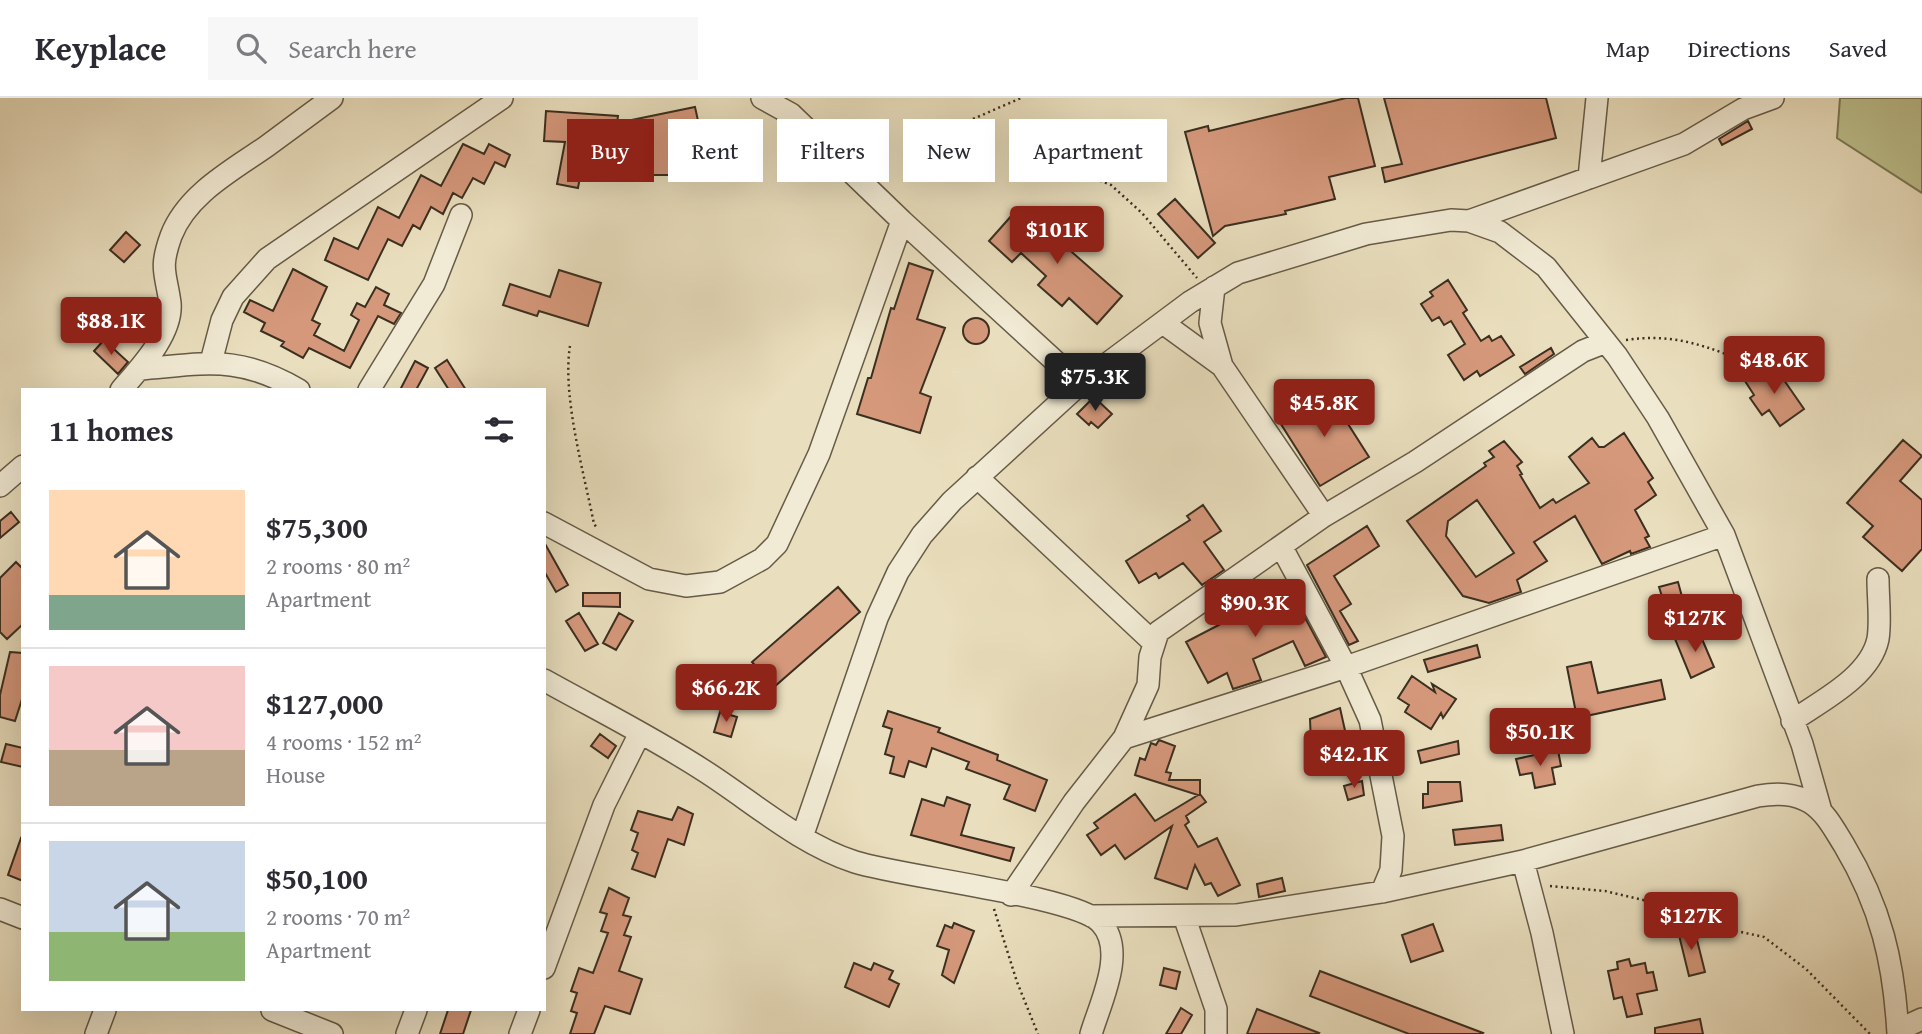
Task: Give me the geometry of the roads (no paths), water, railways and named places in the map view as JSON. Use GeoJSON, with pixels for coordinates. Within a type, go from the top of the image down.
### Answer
{"type":"FeatureCollection","features":[{"type":"Feature","properties":{"kind":"street"},"geometry":{"type":"LineString","coordinates":[[123,388],[139,369],[162,333],[169,315],[170,303],[162,272],[170,237],[180,218],[212,184],[332,98]]}},
{"type":"Feature","properties":{"kind":"street"},"geometry":{"type":"LineString","coordinates":[[211,362],[222,320],[233,297],[267,258],[502,98]]}},
{"type":"Feature","properties":{"kind":"street"},"geometry":{"type":"LineString","coordinates":[[762,98],[791,114],[902,221],[1080,384]]}},
{"type":"Feature","properties":{"kind":"street"},"geometry":{"type":"LineString","coordinates":[[1589,178],[1597,98]]}},
{"type":"Feature","properties":{"kind":"street"},"geometry":{"type":"LineString","coordinates":[[1469,221],[1684,144],[1743,109],[1773,98]]}},
{"type":"Feature","properties":{"kind":"street"},"geometry":{"type":"LineString","coordinates":[[370,388],[434,284],[461,215]]}},
{"type":"Feature","properties":{"kind":"street"},"geometry":{"type":"LineString","coordinates":[[802,837],[877,618],[898,572],[922,535],[977,477],[1080,384],[1211,289],[1238,273],[1366,234],[1451,220],[1469,221],[1500,232],[1546,267],[1606,342],[1658,418],[1724,535],[1792,721],[1821,811],[1849,855],[1880,919],[1891,957],[1898,1032],[1922,1019]]}},
{"type":"Feature","properties":{"kind":"street"},"geometry":{"type":"LineString","coordinates":[[546,524],[649,579],[686,586],[720,582],[762,559],[777,544],[819,454],[902,221]]}},
{"type":"Feature","properties":{"kind":"street"},"geometry":{"type":"LineString","coordinates":[[1211,289],[1210,323],[1222,366],[1324,516]]}},
{"type":"Feature","properties":{"kind":"street"},"geometry":{"type":"LineString","coordinates":[[1163,323],[1222,366]]}},
{"type":"Feature","properties":{"kind":"street"},"geometry":{"type":"LineString","coordinates":[[1011,895],[1074,802],[1124,738],[1148,685],[1153,642],[1167,625],[1324,516],[1415,462],[1583,351],[1606,342]]}},
{"type":"Feature","properties":{"kind":"street"},"geometry":{"type":"LineString","coordinates":[[139,369],[211,362],[235,363],[258,369],[295,388]]}},
{"type":"Feature","properties":{"kind":"street"},"geometry":{"type":"LineString","coordinates":[[0,486],[21,468]]}},
{"type":"Feature","properties":{"kind":"street"},"geometry":{"type":"LineString","coordinates":[[977,477],[1153,642]]}},
{"type":"Feature","properties":{"kind":"street"},"geometry":{"type":"LineString","coordinates":[[1124,738],[1346,667],[1724,535]]}},
{"type":"Feature","properties":{"kind":"street"},"geometry":{"type":"LineString","coordinates":[[1281,546],[1346,667],[1370,720],[1393,836],[1391,870],[1382,892]]}},
{"type":"Feature","properties":{"kind":"street"},"geometry":{"type":"LineString","coordinates":[[1792,721],[1857,675],[1867,660],[1878,640],[1878,579]]}},
{"type":"Feature","properties":{"kind":"street"},"geometry":{"type":"LineString","coordinates":[[546,681],[702,769],[802,837],[856,862],[1060,905],[1091,916],[1184,916],[1278,910],[1382,892],[1523,860],[1758,796],[1788,794],[1809,802],[1821,811]]}},
{"type":"Feature","properties":{"kind":"street"},"geometry":{"type":"LineString","coordinates":[[546,963],[604,805],[640,733]]}},
{"type":"Feature","properties":{"kind":"street"},"geometry":{"type":"LineString","coordinates":[[1523,860],[1563,1034]]}},
{"type":"Feature","properties":{"kind":"street"},"geometry":{"type":"LineString","coordinates":[[0,909],[21,917]]}},
{"type":"Feature","properties":{"kind":"street"},"geometry":{"type":"LineString","coordinates":[[1091,916],[1107,932],[1112,955],[1091,1034]]}},
{"type":"Feature","properties":{"kind":"street"},"geometry":{"type":"LineString","coordinates":[[1184,916],[1216,1009],[1216,1034]]}},
{"type":"Feature","properties":{"kind":"street"},"geometry":{"type":"LineString","coordinates":[[96,1034],[105,1011]]}},
{"type":"Feature","properties":{"kind":"street"},"geometry":{"type":"LineString","coordinates":[[274,1011],[332,1034]]}},
{"type":"Feature","properties":{"kind":"street"},"geometry":{"type":"LineString","coordinates":[[407,1034],[416,1011]]}},
{"type":"Feature","properties":{"kind":"street"},"geometry":{"type":"LineString","coordinates":[[520,1034],[529,1011]]}}]}
